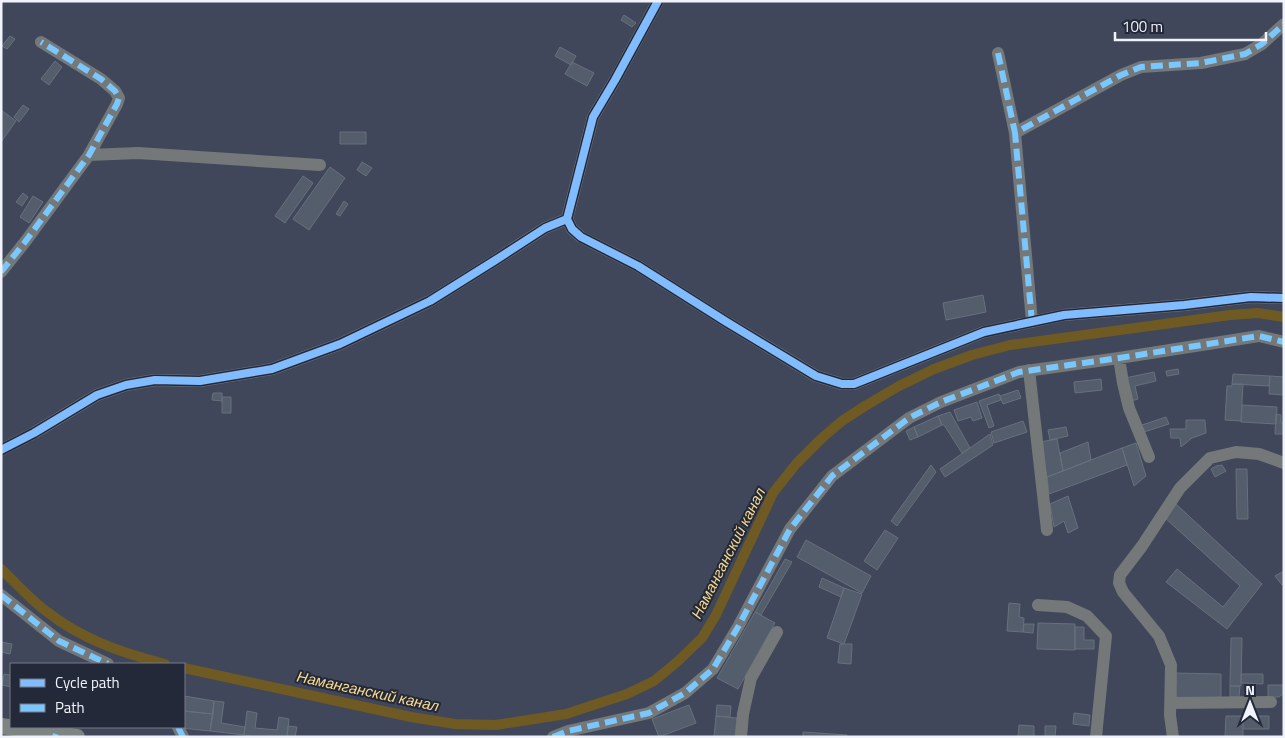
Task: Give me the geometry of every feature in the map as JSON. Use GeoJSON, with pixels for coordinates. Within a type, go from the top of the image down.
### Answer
{"type":"FeatureCollection","features":[{"type":"Feature","properties":{"kind":"main road"},"geometry":{"type":"LineString","coordinates":[[13,728],[77,737]]}},
{"type":"Feature","properties":{"kind":"street"},"geometry":{"type":"LineString","coordinates":[[658,1],[593,117],[567,219],[572,229],[581,237],[638,266],[816,376],[842,384],[854,384],[984,332],[1064,315],[1251,297],[1284,298]]}},
{"type":"Feature","properties":{"kind":"street"},"geometry":{"type":"LineString","coordinates":[[1015,133],[1121,75],[1140,67],[1201,63],[1245,54],[1262,44],[1284,24]]}},
{"type":"Feature","properties":{"kind":"street"},"geometry":{"type":"LineString","coordinates":[[1,272],[89,155],[119,98],[115,91],[101,79],[41,42]]}},
{"type":"Feature","properties":{"kind":"street"},"geometry":{"type":"LineString","coordinates":[[998,53],[1015,133],[1032,322]]}},
{"type":"Feature","properties":{"kind":"street"},"geometry":{"type":"LineString","coordinates":[[89,155],[138,153],[320,165]]}},
{"type":"Feature","properties":{"kind":"street"},"geometry":{"type":"LineString","coordinates":[[1,450],[34,433],[97,395],[126,385],[156,380],[200,381],[272,369],[340,344],[430,301],[545,228],[567,219]]}},
{"type":"Feature","properties":{"kind":"street"},"geometry":{"type":"LineString","coordinates":[[553,737],[568,731],[649,713],[685,693],[713,669],[738,627],[790,529],[832,476],[909,418],[941,402],[1028,370],[1258,336],[1284,342]]}},
{"type":"Feature","properties":{"kind":"street"},"geometry":{"type":"LineString","coordinates":[[1119,358],[1129,408],[1149,456]]}},
{"type":"Feature","properties":{"kind":"street"},"geometry":{"type":"LineString","coordinates":[[1028,370],[1047,530]]}},
{"type":"Feature","properties":{"kind":"street"},"geometry":{"type":"LineString","coordinates":[[1173,737],[1170,715],[1171,665],[1159,636],[1123,592],[1119,583],[1120,575],[1142,546],[1180,488],[1210,458],[1236,452],[1259,454],[1284,463]]}},
{"type":"Feature","properties":{"kind":"street"},"geometry":{"type":"LineString","coordinates":[[1,595],[59,641],[106,663]]}},
{"type":"Feature","properties":{"kind":"street"},"geometry":{"type":"LineString","coordinates":[[1038,606],[1066,607],[1086,616],[1106,636],[1096,737]]}},
{"type":"Feature","properties":{"kind":"street"},"geometry":{"type":"LineString","coordinates":[[741,737],[743,714],[751,678],[777,632]]}},
{"type":"Feature","properties":{"kind":"street"},"geometry":{"type":"LineString","coordinates":[[1171,703],[1271,702]]}},
{"type":"Feature","properties":{"kind":"building"},"geometry":{"type":"Polygon","coordinates":[[[624,15],[636,23],[632,27],[621,20],[624,15]]]}},
{"type":"Feature","properties":{"kind":"building"},"geometry":{"type":"Polygon","coordinates":[[[10,36],[15,39],[7,49],[2,46],[10,36]]]}},
{"type":"Feature","properties":{"kind":"building"},"geometry":{"type":"Polygon","coordinates":[[[560,47],[576,56],[571,65],[555,56],[560,47]]]}},
{"type":"Feature","properties":{"kind":"building"},"geometry":{"type":"Polygon","coordinates":[[[55,61],[62,67],[49,85],[41,79],[55,61]]]}},
{"type":"Feature","properties":{"kind":"building"},"geometry":{"type":"Polygon","coordinates":[[[572,62],[594,73],[587,86],[565,74],[572,62]]]}},
{"type":"Feature","properties":{"kind":"building"},"geometry":{"type":"Polygon","coordinates":[[[23,105],[29,109],[19,122],[14,117],[23,105]]]}},
{"type":"Feature","properties":{"kind":"building"},"geometry":{"type":"Polygon","coordinates":[[[1,110],[16,121],[1,142],[1,110]]]}},
{"type":"Feature","properties":{"kind":"building"},"geometry":{"type":"Polygon","coordinates":[[[340,132],[366,132],[366,144],[340,144],[340,132]]]}},
{"type":"Feature","properties":{"kind":"building"},"geometry":{"type":"Polygon","coordinates":[[[362,162],[372,168],[366,176],[357,170],[362,162]]]}},
{"type":"Feature","properties":{"kind":"building"},"geometry":{"type":"Polygon","coordinates":[[[330,167],[345,178],[309,230],[293,219],[330,167]]]}},
{"type":"Feature","properties":{"kind":"building"},"geometry":{"type":"Polygon","coordinates":[[[303,176],[313,183],[285,223],[275,216],[303,176]]]}},
{"type":"Feature","properties":{"kind":"building"},"geometry":{"type":"Polygon","coordinates":[[[23,193],[28,197],[22,206],[16,202],[23,193]]]}},
{"type":"Feature","properties":{"kind":"building"},"geometry":{"type":"Polygon","coordinates":[[[33,196],[43,202],[29,223],[20,217],[33,196]]]}},
{"type":"Feature","properties":{"kind":"building"},"geometry":{"type":"Polygon","coordinates":[[[344,201],[348,204],[340,216],[336,214],[344,201]]]}},
{"type":"Feature","properties":{"kind":"building"},"geometry":{"type":"Polygon","coordinates":[[[983,295],[986,312],[946,320],[943,303],[983,295]]]}},
{"type":"Feature","properties":{"kind":"building"},"geometry":{"type":"Polygon","coordinates":[[[1178,369],[1179,374],[1167,376],[1166,371],[1178,369]]]}},
{"type":"Feature","properties":{"kind":"building"},"geometry":{"type":"Polygon","coordinates":[[[1154,372],[1156,381],[1135,386],[1138,399],[1131,401],[1125,378],[1154,372]]]}},
{"type":"Feature","properties":{"kind":"building"},"geometry":{"type":"Polygon","coordinates":[[[1233,374],[1270,376],[1269,386],[1232,384],[1233,374]]]}},
{"type":"Feature","properties":{"kind":"building"},"geometry":{"type":"Polygon","coordinates":[[[1270,376],[1284,377],[1284,395],[1269,394],[1270,376]]]}},
{"type":"Feature","properties":{"kind":"building"},"geometry":{"type":"Polygon","coordinates":[[[1101,379],[1102,390],[1075,393],[1074,382],[1101,379]]]}},
{"type":"Feature","properties":{"kind":"building"},"geometry":{"type":"Polygon","coordinates":[[[1232,384],[1243,384],[1241,421],[1225,420],[1227,386],[1232,386],[1232,384]]]}},
{"type":"Feature","properties":{"kind":"building"},"geometry":{"type":"Polygon","coordinates":[[[1018,390],[1021,398],[1003,404],[1000,396],[1018,390]]]}},
{"type":"Feature","properties":{"kind":"building"},"geometry":{"type":"Polygon","coordinates":[[[213,393],[222,393],[222,401],[212,400],[213,393]]]}},
{"type":"Feature","properties":{"kind":"building"},"geometry":{"type":"Polygon","coordinates":[[[999,394],[1001,400],[987,405],[994,426],[989,428],[979,401],[999,394]]]}},
{"type":"Feature","properties":{"kind":"building"},"geometry":{"type":"Polygon","coordinates":[[[222,397],[231,397],[231,413],[222,413],[222,397]]]}},
{"type":"Feature","properties":{"kind":"building"},"geometry":{"type":"Polygon","coordinates":[[[977,402],[982,418],[973,421],[971,417],[958,421],[954,410],[977,402]]]}},
{"type":"Feature","properties":{"kind":"building"},"geometry":{"type":"Polygon","coordinates":[[[1242,405],[1277,407],[1276,424],[1241,422],[1242,405]]]}},
{"type":"Feature","properties":{"kind":"building"},"geometry":{"type":"Polygon","coordinates":[[[950,412],[970,448],[962,453],[944,425],[942,425],[938,416],[950,412]]]}},
{"type":"Feature","properties":{"kind":"building"},"geometry":{"type":"Polygon","coordinates":[[[1276,414],[1281,415],[1281,423],[1284,423],[1284,434],[1275,434],[1276,414]]]}},
{"type":"Feature","properties":{"kind":"building"},"geometry":{"type":"Polygon","coordinates":[[[938,416],[942,425],[918,437],[914,427],[938,416]]]}},
{"type":"Feature","properties":{"kind":"building"},"geometry":{"type":"Polygon","coordinates":[[[1166,417],[1169,424],[1141,433],[1139,426],[1166,417]]]}},
{"type":"Feature","properties":{"kind":"building"},"geometry":{"type":"Polygon","coordinates":[[[1186,420],[1205,420],[1206,433],[1192,438],[1181,447],[1180,438],[1171,438],[1170,429],[1186,429],[1186,420]]]}},
{"type":"Feature","properties":{"kind":"building"},"geometry":{"type":"Polygon","coordinates":[[[1023,421],[1027,432],[994,443],[991,432],[1023,421]]]}},
{"type":"Feature","properties":{"kind":"building"},"geometry":{"type":"Polygon","coordinates":[[[914,427],[918,437],[910,440],[906,431],[914,427]]]}},
{"type":"Feature","properties":{"kind":"building"},"geometry":{"type":"Polygon","coordinates":[[[1066,427],[1068,436],[1050,440],[1048,430],[1066,427]]]}},
{"type":"Feature","properties":{"kind":"building"},"geometry":{"type":"Polygon","coordinates":[[[990,434],[993,445],[945,477],[940,469],[990,434]]]}},
{"type":"Feature","properties":{"kind":"building"},"geometry":{"type":"Polygon","coordinates":[[[1057,439],[1063,471],[1047,477],[1040,442],[1057,439]]]}},
{"type":"Feature","properties":{"kind":"building"},"geometry":{"type":"Polygon","coordinates":[[[1088,442],[1091,460],[1063,471],[1060,453],[1088,442]]]}},
{"type":"Feature","properties":{"kind":"building"},"geometry":{"type":"Polygon","coordinates":[[[1136,443],[1146,476],[1134,486],[1122,448],[1136,443]]]}},
{"type":"Feature","properties":{"kind":"building"},"geometry":{"type":"Polygon","coordinates":[[[1122,448],[1127,465],[1049,494],[1047,477],[1122,448]]]}},
{"type":"Feature","properties":{"kind":"building"},"geometry":{"type":"Polygon","coordinates":[[[931,465],[936,472],[897,526],[891,521],[931,465]]]}},
{"type":"Feature","properties":{"kind":"building"},"geometry":{"type":"Polygon","coordinates":[[[1222,465],[1226,471],[1215,477],[1211,469],[1222,465]]]}},
{"type":"Feature","properties":{"kind":"building"},"geometry":{"type":"Polygon","coordinates":[[[1236,469],[1247,469],[1248,519],[1237,519],[1236,469]]]}},
{"type":"Feature","properties":{"kind":"building"},"geometry":{"type":"Polygon","coordinates":[[[1068,496],[1078,528],[1068,533],[1064,521],[1054,527],[1050,504],[1068,496]]]}},
{"type":"Feature","properties":{"kind":"building"},"geometry":{"type":"Polygon","coordinates":[[[1176,504],[1262,584],[1227,629],[1166,582],[1177,569],[1223,607],[1240,586],[1165,518],[1176,504]]]}},
{"type":"Feature","properties":{"kind":"building"},"geometry":{"type":"Polygon","coordinates":[[[885,530],[898,538],[877,570],[864,561],[885,530]]]}},
{"type":"Feature","properties":{"kind":"building"},"geometry":{"type":"Polygon","coordinates":[[[806,540],[871,576],[862,593],[797,557],[806,540]]]}},
{"type":"Feature","properties":{"kind":"building"},"geometry":{"type":"Polygon","coordinates":[[[785,559],[792,562],[761,615],[755,612],[785,559]]]}},
{"type":"Feature","properties":{"kind":"building"},"geometry":{"type":"Polygon","coordinates":[[[1284,571],[1284,584],[1282,585],[1275,576],[1284,571]]]}},
{"type":"Feature","properties":{"kind":"building"},"geometry":{"type":"Polygon","coordinates":[[[822,578],[844,588],[841,597],[819,587],[822,578]]]}},
{"type":"Feature","properties":{"kind":"building"},"geometry":{"type":"Polygon","coordinates":[[[844,588],[862,594],[844,644],[827,638],[844,588]]]}},
{"type":"Feature","properties":{"kind":"building"},"geometry":{"type":"Polygon","coordinates":[[[1009,603],[1020,604],[1019,617],[1024,618],[1023,632],[1007,631],[1009,603]]]}},
{"type":"Feature","properties":{"kind":"building"},"geometry":{"type":"Polygon","coordinates":[[[755,612],[775,623],[738,689],[717,678],[755,612]]]}},
{"type":"Feature","properties":{"kind":"building"},"geometry":{"type":"Polygon","coordinates":[[[1038,623],[1075,624],[1075,650],[1037,649],[1038,623]]]}},
{"type":"Feature","properties":{"kind":"building"},"geometry":{"type":"Polygon","coordinates":[[[1024,624],[1034,624],[1033,633],[1023,632],[1024,624]]]}},
{"type":"Feature","properties":{"kind":"building"},"geometry":{"type":"Polygon","coordinates":[[[1075,627],[1084,627],[1084,640],[1094,640],[1094,649],[1075,649],[1075,627]]]}},
{"type":"Feature","properties":{"kind":"building"},"geometry":{"type":"Polygon","coordinates":[[[1231,638],[1242,638],[1241,686],[1230,686],[1231,638]]]}},
{"type":"Feature","properties":{"kind":"building"},"geometry":{"type":"Polygon","coordinates":[[[1,642],[12,644],[10,654],[1,652],[1,642]]]}},
{"type":"Feature","properties":{"kind":"building"},"geometry":{"type":"Polygon","coordinates":[[[840,644],[852,644],[851,664],[838,663],[840,644]]]}},
{"type":"Feature","properties":{"kind":"building"},"geometry":{"type":"Polygon","coordinates":[[[1176,673],[1221,674],[1221,698],[1176,698],[1176,673]]]}},
{"type":"Feature","properties":{"kind":"building"},"geometry":{"type":"Polygon","coordinates":[[[4,674],[10,675],[10,687],[2,685],[4,674]]]}},
{"type":"Feature","properties":{"kind":"building"},"geometry":{"type":"Polygon","coordinates":[[[1241,674],[1263,674],[1263,684],[1241,683],[1241,674]]]}},
{"type":"Feature","properties":{"kind":"building"},"geometry":{"type":"Polygon","coordinates":[[[1268,685],[1284,685],[1284,693],[1279,697],[1268,697],[1268,685]]]}},
{"type":"Feature","properties":{"kind":"building"},"geometry":{"type":"Polygon","coordinates":[[[1230,686],[1240,686],[1239,697],[1230,697],[1230,686]]]}},
{"type":"Feature","properties":{"kind":"building"},"geometry":{"type":"Polygon","coordinates":[[[185,696],[214,701],[213,714],[185,711],[185,696]]]}},
{"type":"Feature","properties":{"kind":"building"},"geometry":{"type":"Polygon","coordinates":[[[214,701],[224,702],[221,723],[245,727],[244,735],[210,731],[214,701]]]}},
{"type":"Feature","properties":{"kind":"building"},"geometry":{"type":"Polygon","coordinates":[[[689,705],[696,723],[659,737],[652,719],[689,705]]]}},
{"type":"Feature","properties":{"kind":"building"},"geometry":{"type":"Polygon","coordinates":[[[717,705],[731,706],[730,717],[716,716],[717,705]]]}},
{"type":"Feature","properties":{"kind":"building"},"geometry":{"type":"Polygon","coordinates":[[[185,711],[213,714],[210,731],[181,728],[185,728],[185,711]]]}},
{"type":"Feature","properties":{"kind":"building"},"geometry":{"type":"Polygon","coordinates":[[[247,711],[257,713],[255,728],[277,730],[279,717],[289,719],[287,737],[254,737],[244,735],[247,711]]]}},
{"type":"Feature","properties":{"kind":"building"},"geometry":{"type":"Polygon","coordinates":[[[1074,713],[1090,715],[1089,726],[1073,724],[1074,713]]]}},
{"type":"Feature","properties":{"kind":"building"},"geometry":{"type":"Polygon","coordinates":[[[716,716],[737,718],[735,737],[714,737],[716,716]]]}},
{"type":"Feature","properties":{"kind":"building"},"geometry":{"type":"Polygon","coordinates":[[[1226,716],[1243,716],[1243,737],[1225,737],[1226,716]]]}},
{"type":"Feature","properties":{"kind":"building"},"geometry":{"type":"Polygon","coordinates":[[[1243,716],[1269,716],[1269,729],[1243,729],[1243,716]]]}},
{"type":"Feature","properties":{"kind":"building"},"geometry":{"type":"Polygon","coordinates":[[[1019,725],[1034,726],[1034,737],[1018,737],[1019,725]]]}},
{"type":"Feature","properties":{"kind":"building"},"geometry":{"type":"Polygon","coordinates":[[[288,726],[297,727],[295,737],[287,737],[288,726]]]}},
{"type":"Feature","properties":{"kind":"building"},"geometry":{"type":"Polygon","coordinates":[[[1045,726],[1056,726],[1055,737],[1045,737],[1045,726]]]}},
{"type":"Feature","properties":{"kind":"building"},"geometry":{"type":"Polygon","coordinates":[[[803,732],[847,735],[847,737],[803,737],[803,732]]]}},
{"type":"Feature","properties":{"kind":"waterway","name":"Наманганский канал"},"geometry":{"type":"LineString","coordinates":[[185,668],[411,717],[455,724],[496,725],[566,714],[627,694],[654,681],[702,638],[716,615],[773,493],[796,464],[842,421],[899,386],[934,369],[972,355],[1010,345],[1230,315],[1258,313],[1284,317]]}},
{"type":"Feature","properties":{"kind":"waterway","name":"Наманганский канал"},"geometry":{"type":"LineString","coordinates":[[1,569],[40,606],[73,630],[118,650],[161,663]]}},
{"type":"Feature","properties":{"kind":"marked path"},"geometry":{"type":"LineString","coordinates":[[1032,322],[1015,133],[1121,75],[1141,67],[1201,63],[1245,54],[1262,44],[1284,24]]}},
{"type":"Feature","properties":{"kind":"marked path"},"geometry":{"type":"LineString","coordinates":[[1,272],[89,155],[119,98],[115,91],[101,79],[41,42]]}},
{"type":"Feature","properties":{"kind":"marked path"},"geometry":{"type":"LineString","coordinates":[[998,53],[1015,133]]}},
{"type":"Feature","properties":{"kind":"marked path"},"geometry":{"type":"LineString","coordinates":[[553,737],[568,731],[649,713],[685,693],[713,669],[738,627],[790,529],[832,476],[909,418],[941,402],[1019,372],[1259,336],[1284,342]]}},
{"type":"Feature","properties":{"kind":"marked path"},"geometry":{"type":"LineString","coordinates":[[1,595],[59,641],[106,663]]}},
{"type":"Feature","properties":{"kind":"marked path"},"geometry":{"type":"LineString","coordinates":[[178,728],[183,737]]}},
{"type":"Feature","properties":{"kind":"cycle path"},"geometry":{"type":"LineString","coordinates":[[658,1],[593,117],[567,219],[572,229],[581,237],[638,266],[816,376],[842,384],[854,384],[984,332],[1064,315],[1184,305],[1251,297],[1284,298]]}},
{"type":"Feature","properties":{"kind":"cycle path"},"geometry":{"type":"LineString","coordinates":[[1,450],[34,433],[97,395],[126,385],[155,380],[200,381],[272,369],[340,344],[430,301],[545,228],[567,219]]}}]}
